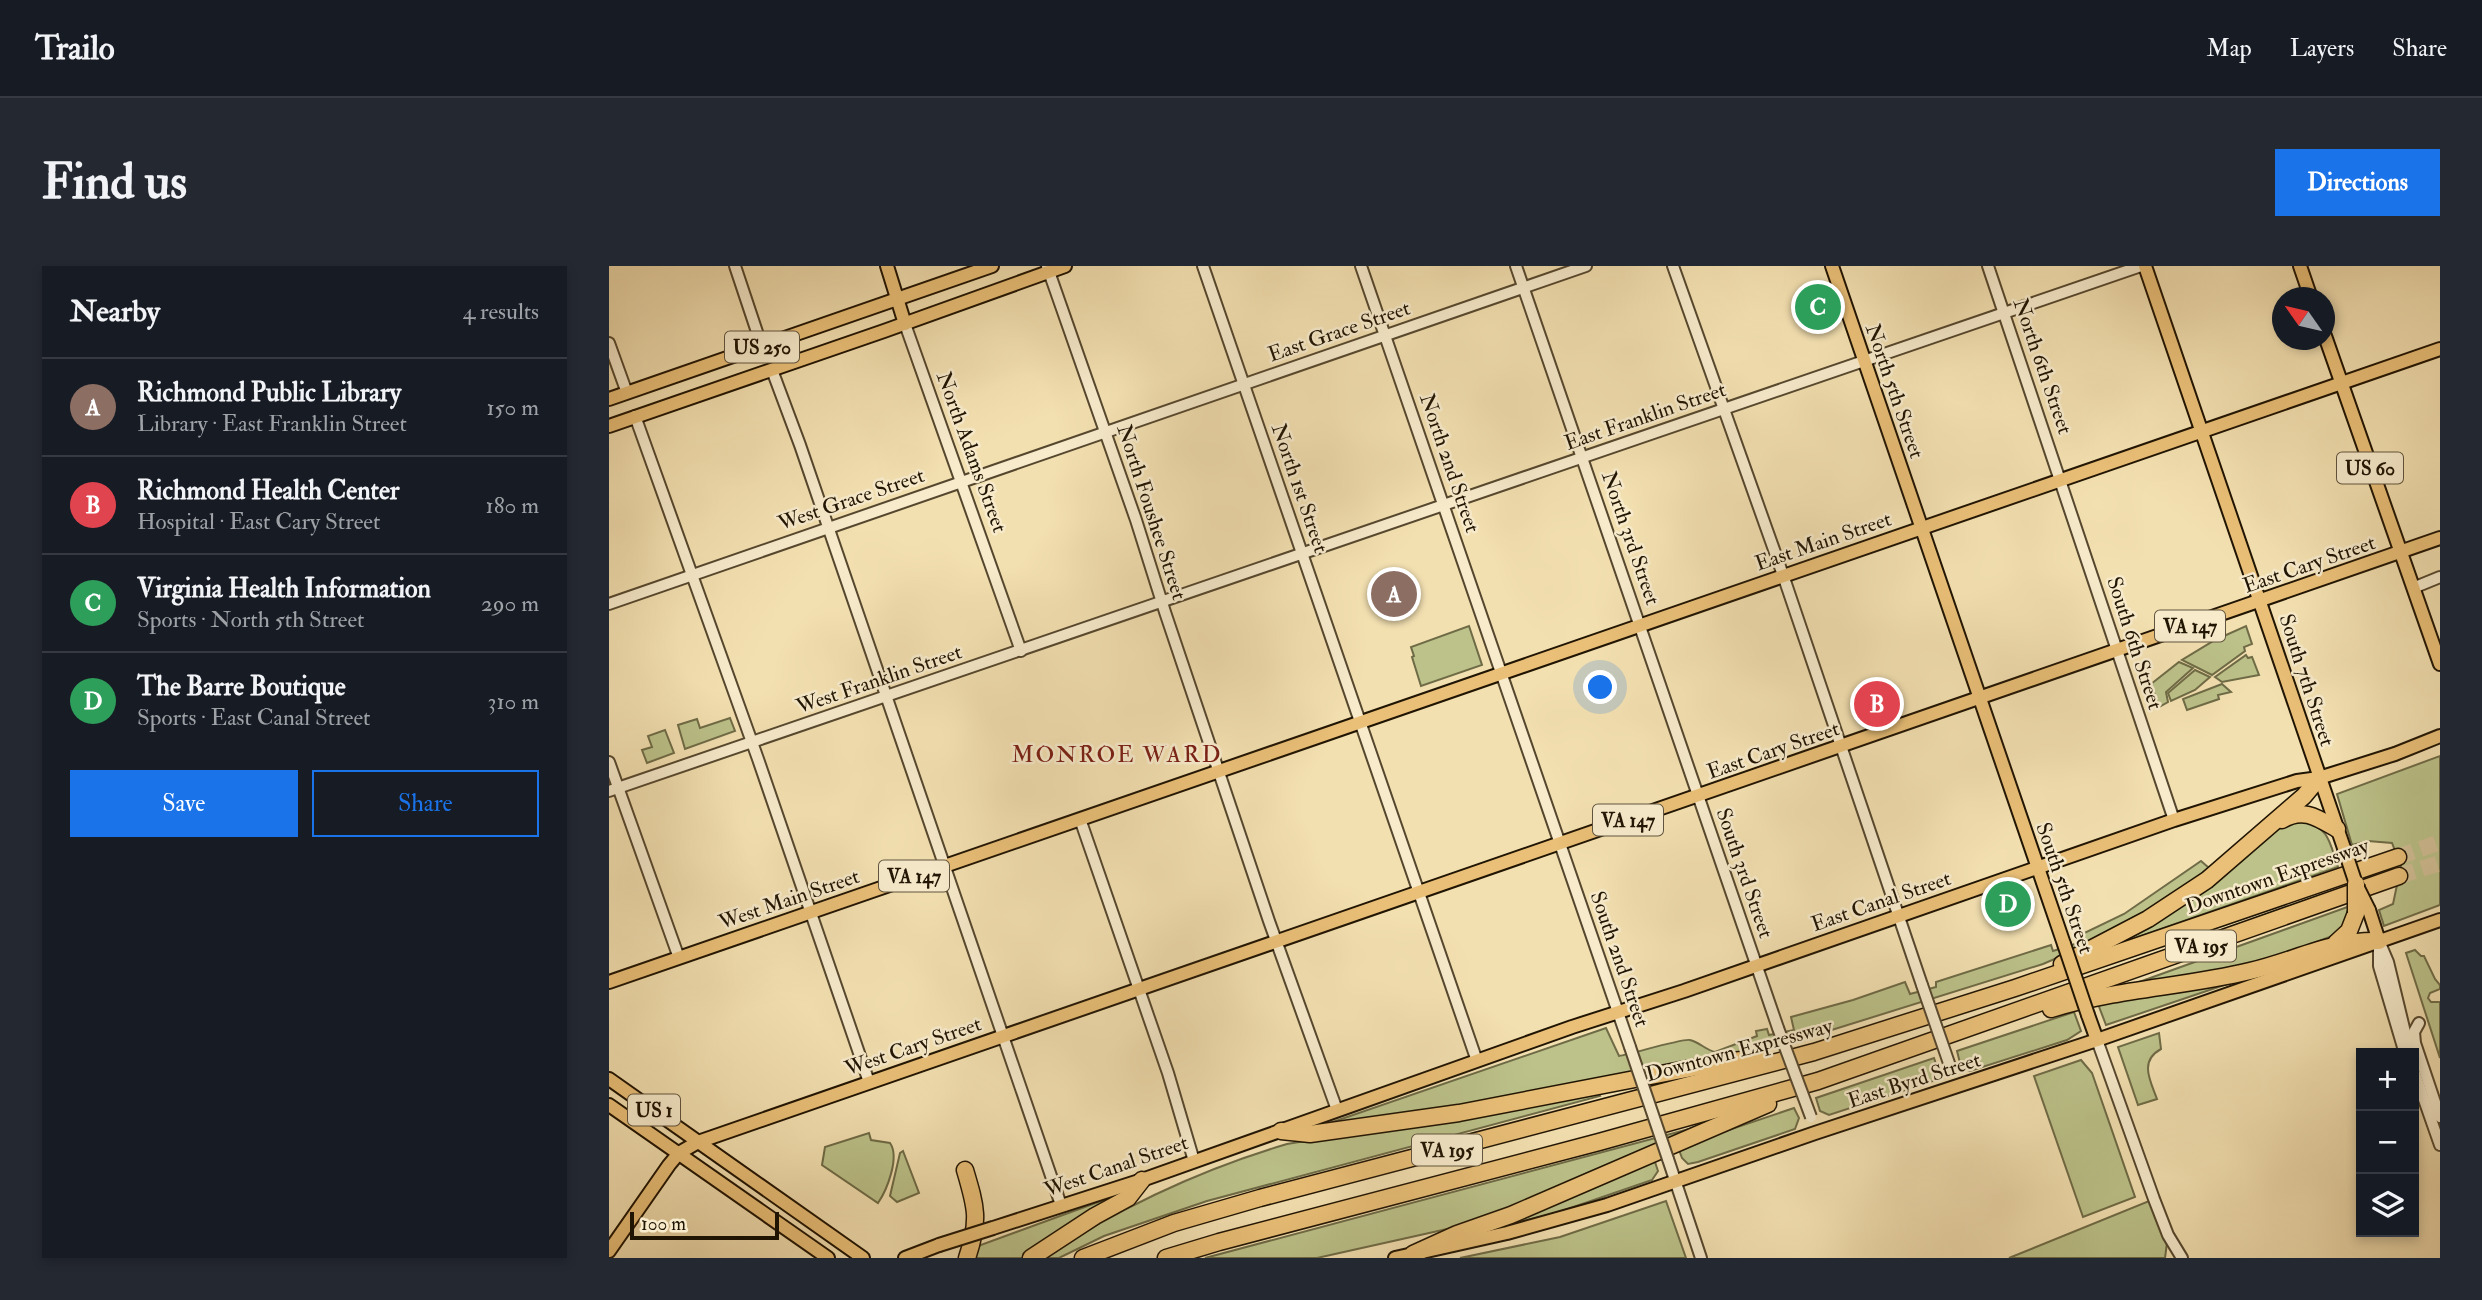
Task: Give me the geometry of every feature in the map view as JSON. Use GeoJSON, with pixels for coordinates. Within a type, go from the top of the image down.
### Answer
{"type":"FeatureCollection","features":[{"type":"Feature","properties":{"kind":"highway"},"geometry":{"type":"LineString","coordinates":[[2015,988],[2148,919],[2207,880],[2266,830],[2311,789],[2319,778]]}},
{"type":"Feature","properties":{"kind":"highway"},"geometry":{"type":"LineString","coordinates":[[2266,830],[2298,813],[2317,817],[2337,829]]}},
{"type":"Feature","properties":{"kind":"highway","name":"Downtown Expressway"},"geometry":{"type":"LineString","coordinates":[[1083,1258],[1174,1223],[1814,1052],[2015,988],[2398,857]]}},
{"type":"Feature","properties":{"kind":"highway","name":"Downtown Expressway"},"geometry":{"type":"LineString","coordinates":[[1165,1258],[1818,1081],[2399,876]]}},
{"type":"Feature","properties":{"kind":"highway"},"geometry":{"type":"LineString","coordinates":[[2334,945],[2349,931],[2362,912],[2356,884]]}},
{"type":"Feature","properties":{"kind":"highway"},"geometry":{"type":"LineString","coordinates":[[2004,1015],[2026,1016],[2063,1005],[2140,989],[2252,971],[2357,940],[2379,941]]}},
{"type":"Feature","properties":{"kind":"highway"},"geometry":{"type":"LineString","coordinates":[[1281,1131],[1310,1133],[1392,1123],[1723,1062],[1814,1052]]}},
{"type":"Feature","properties":{"kind":"highway"},"geometry":{"type":"LineString","coordinates":[[1413,1254],[1457,1234],[1524,1210],[1818,1081]]}},
{"type":"Feature","properties":{"kind":"highway"},"geometry":{"type":"LineString","coordinates":[[965,1170],[976,1207],[976,1223],[967,1258]]}},
{"type":"Feature","properties":{"kind":"highway"},"geometry":{"type":"LineString","coordinates":[[1031,1258],[1128,1198],[1142,1180]]}},
{"type":"Feature","properties":{"kind":"main road","name":"North Adams Street"},"geometry":{"type":"LineString","coordinates":[[887,266],[905,324]]}},
{"type":"Feature","properties":{"kind":"main road","name":"US 250"},"geometry":{"type":"LineString","coordinates":[[609,399],[992,266]]}},
{"type":"Feature","properties":{"kind":"main road","name":"US 250"},"geometry":{"type":"LineString","coordinates":[[609,426],[905,324],[1048,269],[1065,266]]}},
{"type":"Feature","properties":{"kind":"main road","name":"North 5th Street"},"geometry":{"type":"LineString","coordinates":[[1832,266],[1921,527]]}},
{"type":"Feature","properties":{"kind":"main road","name":"South 7th Street"},"geometry":{"type":"LineString","coordinates":[[2143,266],[2261,601],[2356,884]]}},
{"type":"Feature","properties":{"kind":"main road"},"geometry":{"type":"LineString","coordinates":[[2300,266],[2307,287]]}},
{"type":"Feature","properties":{"kind":"main road","name":"East Main Street"},"geometry":{"type":"LineString","coordinates":[[1219,771],[2440,349]]}},
{"type":"Feature","properties":{"kind":"main road"},"geometry":{"type":"LineString","coordinates":[[2329,350],[2340,383]]}},
{"type":"Feature","properties":{"kind":"main road","name":"US 60"},"geometry":{"type":"LineString","coordinates":[[2340,383],[2440,664]]}},
{"type":"Feature","properties":{"kind":"main road","name":"South 5th Street"},"geometry":{"type":"LineString","coordinates":[[1921,527],[2097,1040]]}},
{"type":"Feature","properties":{"kind":"main road","name":"East Cary Street"},"geometry":{"type":"LineString","coordinates":[[1276,940],[2440,538]]}},
{"type":"Feature","properties":{"kind":"main road","name":"East Canal Street"},"geometry":{"type":"LineString","coordinates":[[1337,1110],[2174,820],[2297,781],[2319,778],[2395,754],[2440,736]]}},
{"type":"Feature","properties":{"kind":"main road","name":"West Main Street"},"geometry":{"type":"LineString","coordinates":[[609,982],[1219,771]]}},
{"type":"Feature","properties":{"kind":"main road"},"geometry":{"type":"LineString","coordinates":[[2362,912],[2379,941]]}},
{"type":"Feature","properties":{"kind":"main road","name":"East Byrd Street"},"geometry":{"type":"LineString","coordinates":[[1395,1258],[1556,1221],[2097,1040],[2440,920]]}},
{"type":"Feature","properties":{"kind":"main road","name":"West Cary Street"},"geometry":{"type":"LineString","coordinates":[[609,1251],[679,1153],[698,1142],[1276,940]]}},
{"type":"Feature","properties":{"kind":"main road","name":"US 1"},"geometry":{"type":"LineString","coordinates":[[609,1079],[863,1258]]}},
{"type":"Feature","properties":{"kind":"main road","name":"US 1"},"geometry":{"type":"LineString","coordinates":[[609,1105],[828,1258]]}},
{"type":"Feature","properties":{"kind":"main road","name":"West Canal Street"},"geometry":{"type":"LineString","coordinates":[[905,1258],[1142,1180],[1337,1110]]}},
{"type":"Feature","properties":{"kind":"street"},"geometry":{"type":"LineString","coordinates":[[734,266],[762,347]]}},
{"type":"Feature","properties":{"kind":"street","name":"North 1st Street"},"geometry":{"type":"LineString","coordinates":[[1203,266],[1477,1061]]}},
{"type":"Feature","properties":{"kind":"street","name":"North 2nd Street"},"geometry":{"type":"LineString","coordinates":[[1361,266],[1503,672]]}},
{"type":"Feature","properties":{"kind":"street","name":"North 3rd Street"},"geometry":{"type":"LineString","coordinates":[[1516,266],[1640,625]]}},
{"type":"Feature","properties":{"kind":"street","name":"East Grace Street"},"geometry":{"type":"LineString","coordinates":[[1105,431],[1586,266]]}},
{"type":"Feature","properties":{"kind":"street"},"geometry":{"type":"LineString","coordinates":[[1673,266],[1783,575],[1957,1087]]}},
{"type":"Feature","properties":{"kind":"street","name":"North 6th Street"},"geometry":{"type":"LineString","coordinates":[[1988,266],[2061,479]]}},
{"type":"Feature","properties":{"kind":"street","name":"East Franklin Street"},"geometry":{"type":"LineString","coordinates":[[1162,602],[2143,266]]}},
{"type":"Feature","properties":{"kind":"street","name":"North Foushee Street"},"geometry":{"type":"LineString","coordinates":[[1048,269],[1136,520],[1276,940],[1337,1110]]}},
{"type":"Feature","properties":{"kind":"street","name":"North Adams Street"},"geometry":{"type":"LineString","coordinates":[[905,324],[1021,651]]}},
{"type":"Feature","properties":{"kind":"street"},"geometry":{"type":"LineString","coordinates":[[609,343],[627,393]]}},
{"type":"Feature","properties":{"kind":"street"},"geometry":{"type":"LineString","coordinates":[[772,370],[1061,1205]]}},
{"type":"Feature","properties":{"kind":"street"},"geometry":{"type":"LineString","coordinates":[[635,416],[753,744],[869,1082]]}},
{"type":"Feature","properties":{"kind":"street","name":"West Grace Street"},"geometry":{"type":"LineString","coordinates":[[609,604],[1105,431]]}},
{"type":"Feature","properties":{"kind":"street","name":"South 6th Street"},"geometry":{"type":"LineString","coordinates":[[2061,479],[2174,820]]}},
{"type":"Feature","properties":{"kind":"street"},"geometry":{"type":"LineString","coordinates":[[2413,588],[2440,577]]}},
{"type":"Feature","properties":{"kind":"street","name":"West Franklin Street"},"geometry":{"type":"LineString","coordinates":[[614,790],[1162,602]]}},
{"type":"Feature","properties":{"kind":"street","name":"South 3rd Street"},"geometry":{"type":"LineString","coordinates":[[1640,625],[1815,1133]]}},
{"type":"Feature","properties":{"kind":"street","name":"South 2nd Street"},"geometry":{"type":"LineString","coordinates":[[1503,672],[1702,1258]]}},
{"type":"Feature","properties":{"kind":"street"},"geometry":{"type":"LineString","coordinates":[[609,762],[614,790],[678,958]]}},
{"type":"Feature","properties":{"kind":"street"},"geometry":{"type":"LineString","coordinates":[[1080,819],[1168,1073],[1194,1161]]}},
{"type":"Feature","properties":{"kind":"street"},"geometry":{"type":"LineString","coordinates":[[2379,941],[2379,966],[2406,1048]]}},
{"type":"Feature","properties":{"kind":"street"},"geometry":{"type":"LineString","coordinates":[[2419,1023],[2414,1032],[2415,1043],[2440,1117]]}},
{"type":"Feature","properties":{"kind":"street","name":"South 5th Street"},"geometry":{"type":"LineString","coordinates":[[2097,1040],[2168,1235],[2182,1258]]}},
{"type":"Feature","properties":{"kind":"street"},"geometry":{"type":"LineString","coordinates":[[2419,1085],[2440,1144]]}},
{"type":"Feature","properties":{"kind":"green space"},"geometry":{"type":"Polygon","coordinates":[[[1469,626],[1482,665],[1421,686],[1411,647],[1469,626]]]}},
{"type":"Feature","properties":{"kind":"green space"},"geometry":{"type":"Polygon","coordinates":[[[2246,626],[2252,644],[2244,647],[2245,651],[2212,675],[2182,660],[2215,640],[2246,626]]]}},
{"type":"Feature","properties":{"kind":"green space"},"geometry":{"type":"Polygon","coordinates":[[[2246,655],[2248,658],[2252,657],[2259,675],[2222,682],[2215,677],[2246,655]]]}},
{"type":"Feature","properties":{"kind":"green space"},"geometry":{"type":"Polygon","coordinates":[[[2179,662],[2193,668],[2166,692],[2168,702],[2159,707],[2151,684],[2179,662]]]}},
{"type":"Feature","properties":{"kind":"green space"},"geometry":{"type":"Polygon","coordinates":[[[2195,670],[2210,677],[2195,690],[2171,701],[2168,693],[2195,670]]]}},
{"type":"Feature","properties":{"kind":"green space"},"geometry":{"type":"Polygon","coordinates":[[[2222,684],[2231,692],[2218,695],[2219,699],[2187,710],[2183,699],[2222,684]]]}},
{"type":"Feature","properties":{"kind":"green space"},"geometry":{"type":"Polygon","coordinates":[[[730,718],[735,731],[685,749],[678,725],[697,719],[700,728],[730,718]]]}},
{"type":"Feature","properties":{"kind":"green space"},"geometry":{"type":"Polygon","coordinates":[[[665,730],[674,753],[647,763],[642,750],[652,747],[648,736],[665,730]]]}},
{"type":"Feature","properties":{"kind":"green space"},"geometry":{"type":"Polygon","coordinates":[[[2440,756],[2440,905],[2384,926],[2379,910],[2393,904],[2401,866],[2392,843],[2368,841],[2352,845],[2337,794],[2440,756]]]}},
{"type":"Feature","properties":{"kind":"green space"},"geometry":{"type":"Polygon","coordinates":[[[2302,818],[2318,827],[2327,837],[2338,867],[2095,952],[2278,827],[2302,818]]]}},
{"type":"Feature","properties":{"kind":"green space"},"geometry":{"type":"Polygon","coordinates":[[[2201,861],[2209,868],[2167,900],[2101,939],[2043,964],[1822,1033],[1754,1051],[1451,1108],[1321,1126],[1606,1028],[1619,1056],[1685,1040],[1715,1052],[1757,1036],[1756,1031],[1767,1029],[1769,1035],[1794,1030],[1791,1017],[1905,982],[1910,994],[1936,987],[1936,982],[2051,945],[2053,951],[2078,943],[2076,937],[2124,914],[2201,861]]]}},
{"type":"Feature","properties":{"kind":"green space"},"geometry":{"type":"Polygon","coordinates":[[[2350,906],[2347,922],[2335,935],[2255,965],[2128,986],[2350,906]]]}},
{"type":"Feature","properties":{"kind":"green space"},"geometry":{"type":"Polygon","coordinates":[[[2415,950],[2424,956],[2440,985],[2440,989],[2430,993],[2428,998],[2431,1002],[2440,1002],[2440,1058],[2406,953],[2415,950]]]}},
{"type":"Feature","properties":{"kind":"green space"},"geometry":{"type":"Polygon","coordinates":[[[2251,976],[2106,1025],[2098,1004],[2251,976]]]}},
{"type":"Feature","properties":{"kind":"green space"},"geometry":{"type":"Polygon","coordinates":[[[2074,1012],[2081,1031],[2067,1040],[1970,1071],[1961,1067],[1957,1051],[2074,1012]]]}},
{"type":"Feature","properties":{"kind":"green space"},"geometry":{"type":"Polygon","coordinates":[[[2159,1033],[2161,1049],[2154,1054],[2148,1065],[2149,1078],[2157,1099],[2138,1105],[2118,1047],[2159,1033]]]}},
{"type":"Feature","properties":{"kind":"green space"},"geometry":{"type":"Polygon","coordinates":[[[1934,1058],[1938,1070],[1933,1081],[1829,1115],[1820,1111],[1816,1098],[1934,1058]]]}},
{"type":"Feature","properties":{"kind":"green space"},"geometry":{"type":"Polygon","coordinates":[[[2081,1060],[2092,1073],[2135,1197],[2083,1217],[2034,1076],[2081,1060]]]}},
{"type":"Feature","properties":{"kind":"green space"},"geometry":{"type":"Polygon","coordinates":[[[1598,1093],[1600,1096],[1207,1201],[1104,1236],[1059,1258],[1042,1258],[1100,1223],[1160,1192],[1222,1166],[1287,1144],[1598,1093]]]}},
{"type":"Feature","properties":{"kind":"green space"},"geometry":{"type":"Polygon","coordinates":[[[1794,1108],[1799,1118],[1795,1129],[1698,1162],[1688,1164],[1682,1158],[1678,1147],[1794,1108]]]}},
{"type":"Feature","properties":{"kind":"green space"},"geometry":{"type":"Polygon","coordinates":[[[1708,1124],[1474,1223],[1317,1258],[1205,1258],[1708,1124]]]}},
{"type":"Feature","properties":{"kind":"green space"},"geometry":{"type":"Polygon","coordinates":[[[869,1133],[871,1140],[890,1143],[894,1156],[891,1173],[878,1203],[822,1165],[825,1147],[869,1133]]]}},
{"type":"Feature","properties":{"kind":"green space"},"geometry":{"type":"Polygon","coordinates":[[[903,1151],[919,1193],[897,1202],[890,1196],[900,1153],[903,1151]]]}},
{"type":"Feature","properties":{"kind":"green space"},"geometry":{"type":"Polygon","coordinates":[[[1654,1159],[1658,1171],[1652,1180],[1556,1213],[1498,1227],[1654,1159]]]}},
{"type":"Feature","properties":{"kind":"green space"},"geometry":{"type":"Polygon","coordinates":[[[1123,1193],[1026,1258],[974,1258],[978,1246],[1123,1193]]]}},
{"type":"Feature","properties":{"kind":"green space"},"geometry":{"type":"Polygon","coordinates":[[[2154,1199],[2168,1235],[2165,1258],[2009,1258],[2154,1199]]]}},
{"type":"Feature","properties":{"kind":"green space"},"geometry":{"type":"Polygon","coordinates":[[[1666,1201],[1686,1258],[1460,1258],[1560,1237],[1666,1201]]]}},
{"type":"Feature","properties":{"kind":"tunnel"},"geometry":{"type":"LineString","coordinates":[[2398,857],[2440,842]]}},
{"type":"Feature","properties":{"kind":"tunnel"},"geometry":{"type":"LineString","coordinates":[[2399,876],[2440,863]]}},
{"type":"Feature","properties":{"kind":"place","name":"Virginia Health Information"},"geometry":{"type":"Point","coordinates":[1818,307]}},
{"type":"Feature","properties":{"kind":"place","name":"Richmond Public Library"},"geometry":{"type":"Point","coordinates":[1394,594]}},
{"type":"Feature","properties":{"kind":"place","name":"Richmond Health Center"},"geometry":{"type":"Point","coordinates":[1877,704]}},
{"type":"Feature","properties":{"kind":"place","name":"The Barre Boutique"},"geometry":{"type":"Point","coordinates":[2008,904]}},
{"type":"Feature","properties":{"kind":"district","name":"MONROE WARD"},"geometry":{"type":"Point","coordinates":[1117,754]}}]}
